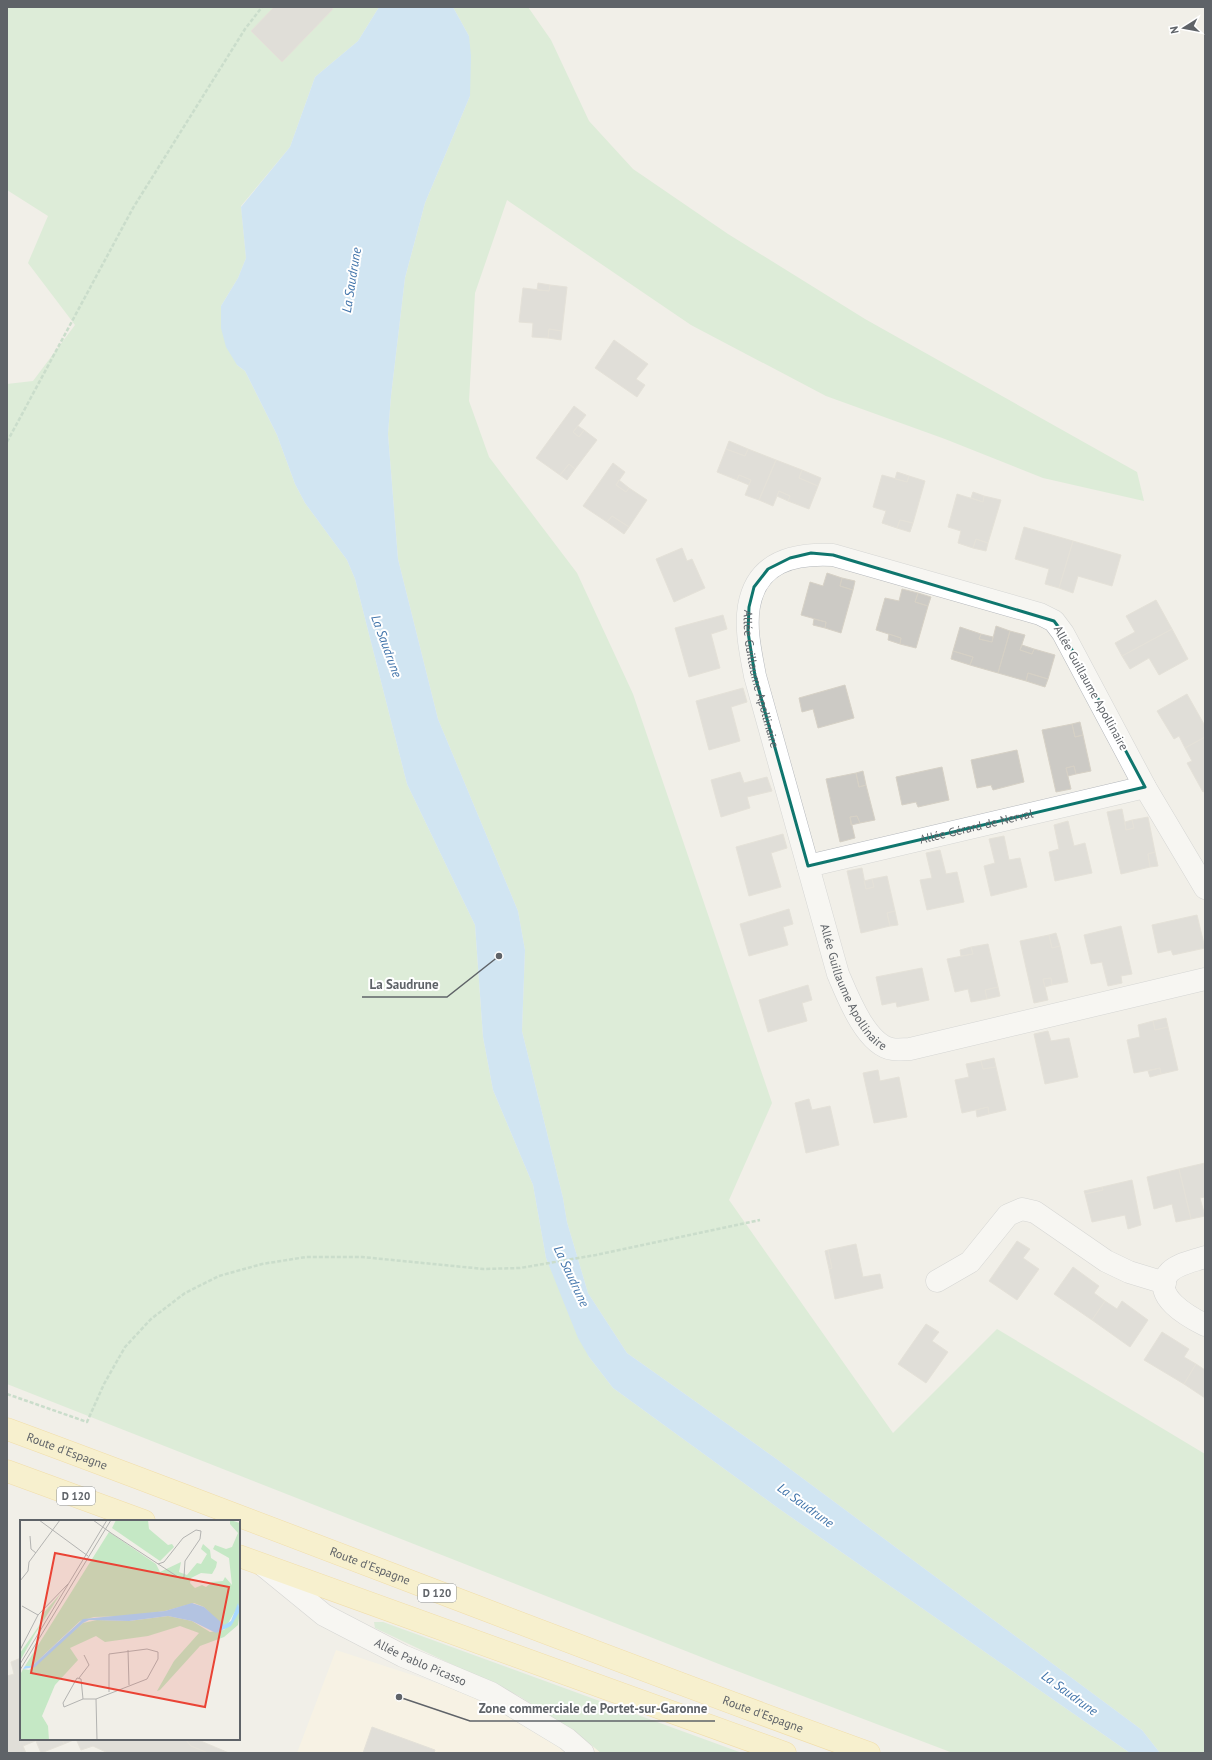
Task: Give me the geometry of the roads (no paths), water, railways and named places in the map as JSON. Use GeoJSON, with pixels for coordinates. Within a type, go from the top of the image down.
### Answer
{"type":"FeatureCollection","features":[{"type":"Feature","properties":{"kind":"main road","name":"Route d'Espagne"},"geometry":{"type":"LineString","coordinates":[[7,1429],[170,1489],[478,1608],[869,1753]]}},
{"type":"Feature","properties":{"kind":"main road","name":"D 120"},"geometry":{"type":"LineString","coordinates":[[7,1471],[141,1520]]}},
{"type":"Feature","properties":{"kind":"main road"},"geometry":{"type":"LineString","coordinates":[[240,1556],[785,1753]]}},
{"type":"Feature","properties":{"kind":"street","name":"Allée Guillaume Apollinaire"},"geometry":{"type":"LineString","coordinates":[[1205,888],[1145,787],[1063,633],[1054,621],[1040,614],[833,554],[811,554],[790,558],[768,569],[754,587],[749,606],[748,632],[755,676],[838,974],[850,1002],[876,1042],[891,1049],[910,1049],[1205,979]]}},
{"type":"Feature","properties":{"kind":"street","name":"Allée Gérard de Nerval"},"geometry":{"type":"LineString","coordinates":[[808,866],[1145,787]]}},
{"type":"Feature","properties":{"kind":"street"},"geometry":{"type":"LineString","coordinates":[[937,1281],[970,1262],[1008,1215],[1022,1209],[1035,1212],[1106,1261],[1129,1272],[1164,1283]]}},
{"type":"Feature","properties":{"kind":"street"},"geometry":{"type":"LineString","coordinates":[[1205,1257],[1174,1269],[1168,1274],[1164,1283],[1166,1295],[1174,1306],[1205,1325]]}},
{"type":"Feature","properties":{"kind":"street","name":"Allée Pablo Picasso"},"geometry":{"type":"LineString","coordinates":[[263,1565],[324,1615],[403,1656],[491,1693],[566,1739],[583,1753]]}},
{"type":"Feature","properties":{"kind":"water"},"geometry":{"type":"Polygon","coordinates":[[[379,7],[453,7],[469,36],[471,56],[470,96],[425,203],[405,278],[388,434],[398,559],[438,719],[518,911],[525,950],[522,1031],[563,1198],[567,1222],[588,1293],[627,1353],[778,1460],[1142,1730],[1160,1753],[1130,1753],[778,1508],[613,1388],[589,1357],[578,1338],[546,1258],[533,1185],[493,1090],[483,1037],[475,925],[407,784],[355,579],[347,560],[305,503],[295,484],[277,435],[245,371],[237,365],[226,347],[221,328],[221,306],[238,278],[246,258],[241,207],[290,147],[315,77],[358,41],[379,7]]]}},
{"type":"Feature","properties":{"kind":"place","name":"La Saudrune"},"geometry":{"type":"Point","coordinates":[499,956]}},
{"type":"Feature","properties":{"kind":"place","name":"Zone commerciale de Portet-sur-Garonne"},"geometry":{"type":"Point","coordinates":[399,1697]}}]}
